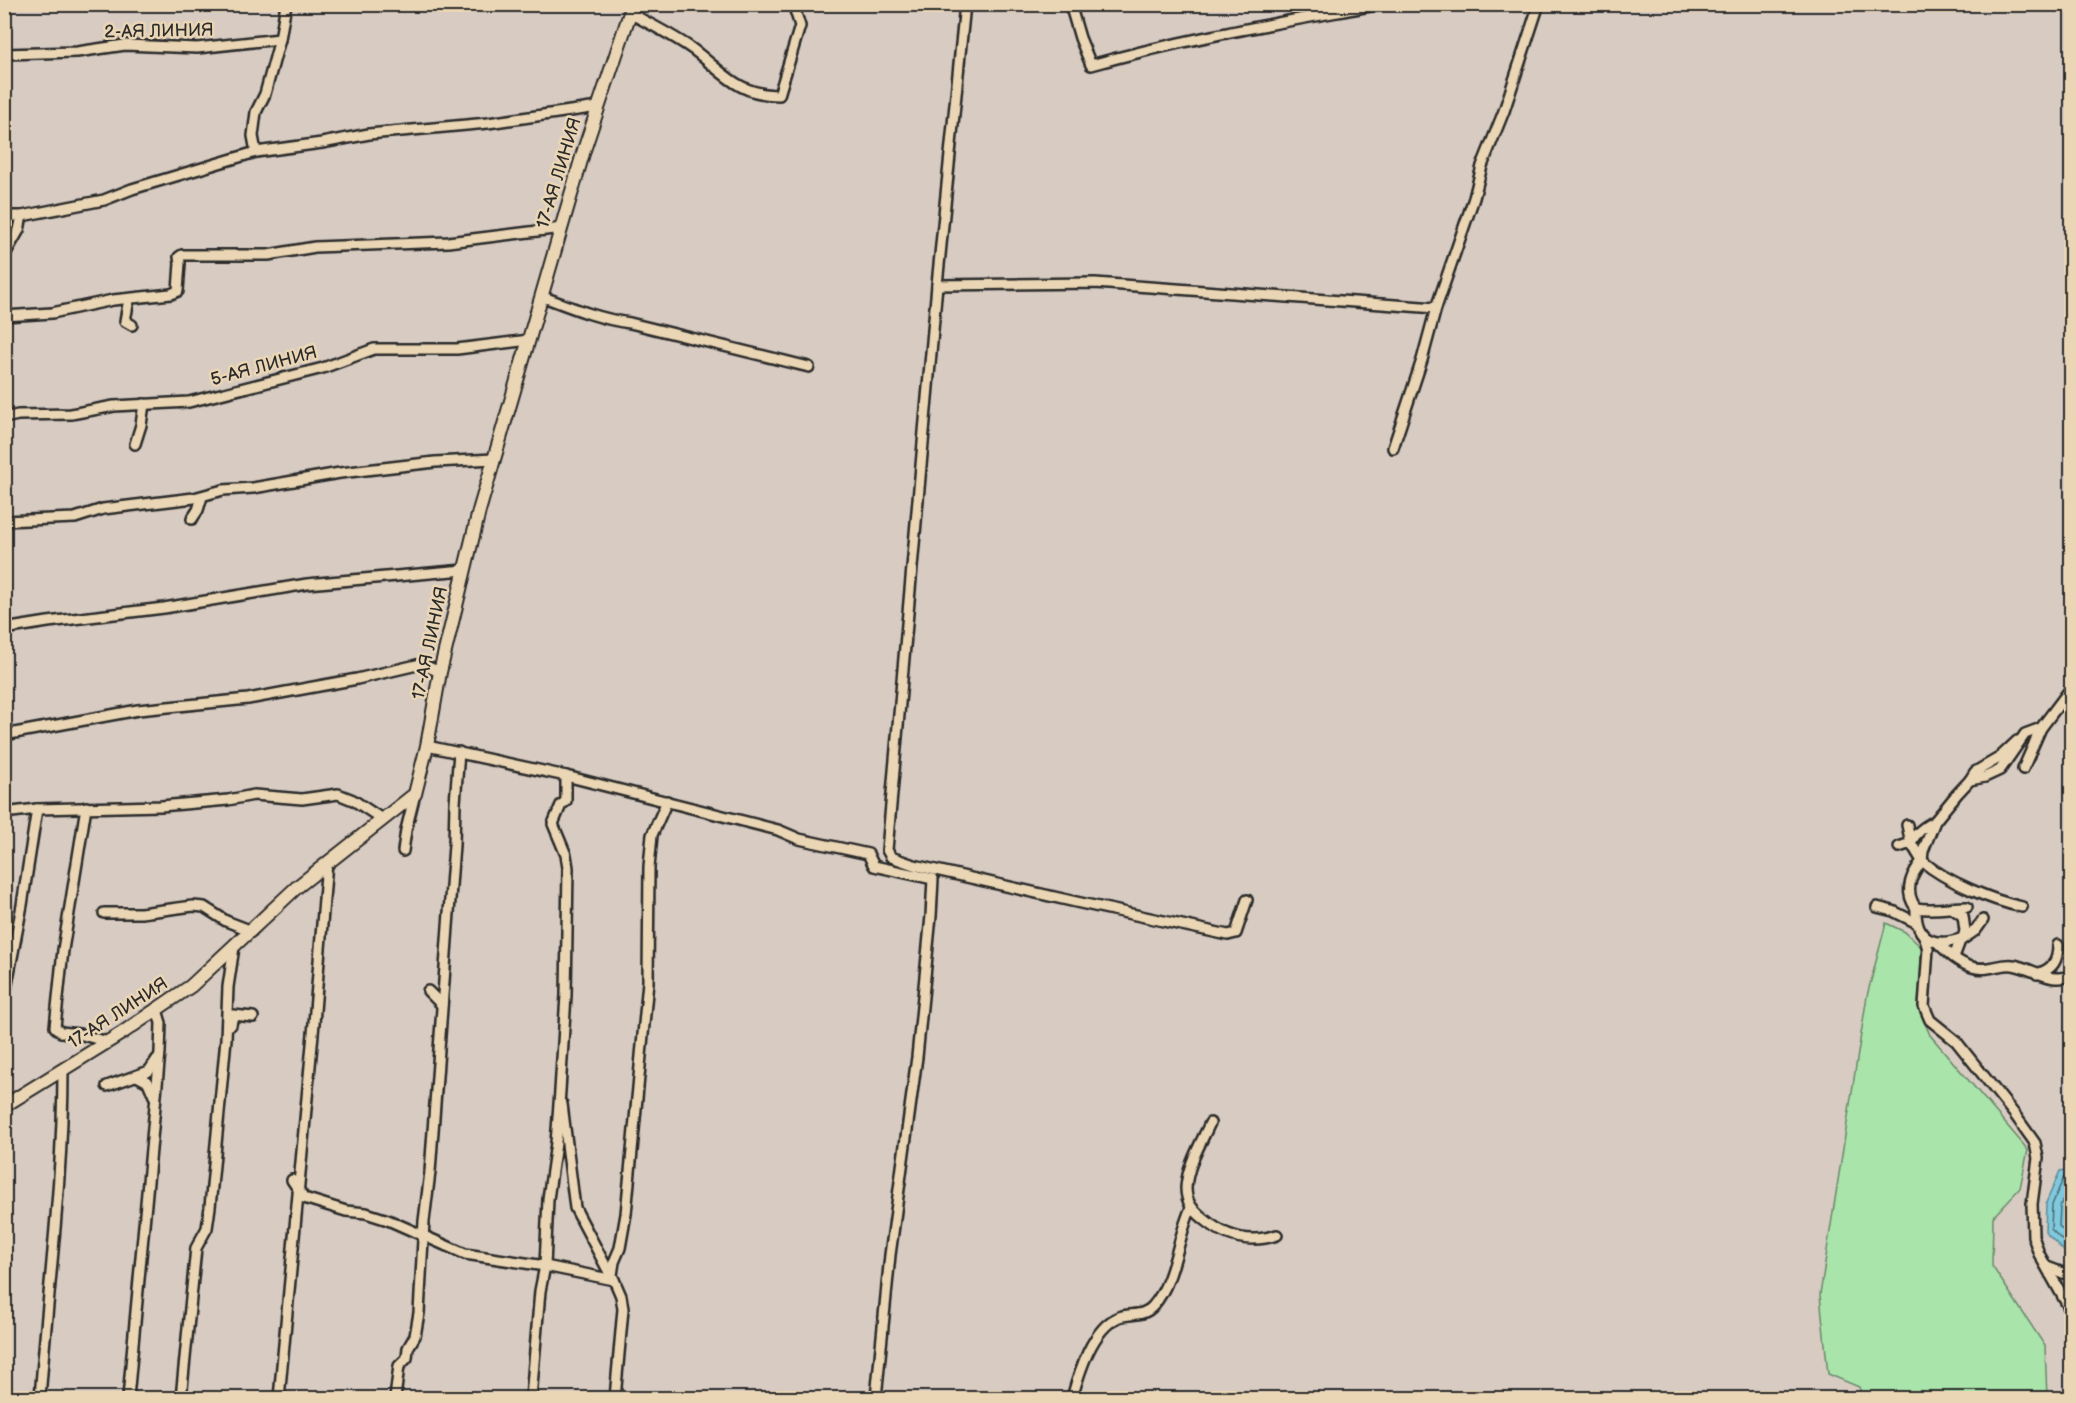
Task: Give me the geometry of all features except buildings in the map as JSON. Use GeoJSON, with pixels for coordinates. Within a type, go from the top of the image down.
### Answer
{"type":"FeatureCollection","features":[{"type":"Feature","properties":{"kind":"street"},"geometry":{"type":"LineString","coordinates":[[256,152],[254,136],[256,112],[265,94],[280,39],[286,4]]}},
{"type":"Feature","properties":{"kind":"street"},"geometry":{"type":"LineString","coordinates":[[631,9],[693,49],[736,85],[763,95],[779,95],[800,26],[793,4]]}},
{"type":"Feature","properties":{"kind":"street"},"geometry":{"type":"LineString","coordinates":[[965,4],[937,285],[887,850],[891,857],[914,865],[1228,935],[1236,933],[1247,900]]}},
{"type":"Feature","properties":{"kind":"street"},"geometry":{"type":"LineString","coordinates":[[1070,4],[1091,65],[1132,53],[1227,33],[1381,4]]}},
{"type":"Feature","properties":{"kind":"street"},"geometry":{"type":"LineString","coordinates":[[1393,448],[1482,166],[1504,111],[1539,4]]}},
{"type":"Feature","properties":{"kind":"street","name":"17-АЯ ЛИНИЯ"},"geometry":{"type":"LineString","coordinates":[[4,1106],[158,1010],[191,986],[252,931],[283,899],[415,794],[464,570],[494,459],[584,150],[631,9]]}},
{"type":"Feature","properties":{"kind":"street","name":"2-АЯ ЛИНИЯ"},"geometry":{"type":"LineString","coordinates":[[4,54],[77,52],[124,45],[197,48],[280,39]]}},
{"type":"Feature","properties":{"kind":"street"},"geometry":{"type":"LineString","coordinates":[[4,216],[22,216],[104,200],[132,189],[256,152],[322,144],[369,134],[488,123],[598,107]]}},
{"type":"Feature","properties":{"kind":"street"},"geometry":{"type":"LineString","coordinates":[[4,256],[19,230],[22,216]]}},
{"type":"Feature","properties":{"kind":"street"},"geometry":{"type":"LineString","coordinates":[[4,316],[52,313],[98,303],[171,294],[178,291],[179,257],[182,255],[268,255],[315,247],[448,242],[562,228]]}},
{"type":"Feature","properties":{"kind":"street"},"geometry":{"type":"LineString","coordinates":[[937,285],[1095,284],[1436,308]]}},
{"type":"Feature","properties":{"kind":"street"},"geometry":{"type":"LineString","coordinates":[[541,296],[612,320],[809,367]]}},
{"type":"Feature","properties":{"kind":"street"},"geometry":{"type":"LineString","coordinates":[[129,299],[125,321],[132,325]]}},
{"type":"Feature","properties":{"kind":"street","name":"5-АЯ ЛИНИЯ"},"geometry":{"type":"LineString","coordinates":[[4,418],[18,415],[71,414],[114,406],[199,400],[323,368],[374,349],[457,349],[529,340]]}},
{"type":"Feature","properties":{"kind":"street"},"geometry":{"type":"LineString","coordinates":[[135,444],[144,404]]}},
{"type":"Feature","properties":{"kind":"street"},"geometry":{"type":"LineString","coordinates":[[4,521],[75,518],[103,508],[202,496],[223,490],[253,488],[383,467],[494,459]]}},
{"type":"Feature","properties":{"kind":"street"},"geometry":{"type":"LineString","coordinates":[[192,519],[198,510],[202,496]]}},
{"type":"Feature","properties":{"kind":"street"},"geometry":{"type":"LineString","coordinates":[[4,629],[165,608],[307,584],[464,570]]}},
{"type":"Feature","properties":{"kind":"street"},"geometry":{"type":"LineString","coordinates":[[4,735],[138,710],[248,699],[357,679],[421,664],[440,672]]}},
{"type":"Feature","properties":{"kind":"street"},"geometry":{"type":"LineString","coordinates":[[2023,769],[2041,728],[2072,687]]}},
{"type":"Feature","properties":{"kind":"street"},"geometry":{"type":"LineString","coordinates":[[1983,920],[1976,930],[1963,938],[1947,944],[1938,943],[1924,936],[1903,907],[1913,872],[1922,861],[1923,851],[1935,821],[1970,780],[2000,771],[2025,734],[2041,728]]}},
{"type":"Feature","properties":{"kind":"street"},"geometry":{"type":"LineString","coordinates":[[427,746],[566,776],[778,830],[799,839],[868,854],[874,866],[933,879],[917,1057],[890,1255],[876,1398]]}},
{"type":"Feature","properties":{"kind":"street"},"geometry":{"type":"LineString","coordinates":[[395,1398],[399,1366],[406,1358],[408,1348],[415,1336],[419,1313],[459,752]]}},
{"type":"Feature","properties":{"kind":"street"},"geometry":{"type":"LineString","coordinates":[[531,1398],[540,1291],[545,1266],[548,1199],[556,1143],[566,995],[568,868],[566,855],[553,824],[561,805],[566,801],[566,776]]}},
{"type":"Feature","properties":{"kind":"street"},"geometry":{"type":"LineString","coordinates":[[4,813],[37,809],[161,806],[228,800],[254,795],[302,799],[338,794],[353,800],[382,819]]}},
{"type":"Feature","properties":{"kind":"street"},"geometry":{"type":"LineString","coordinates":[[404,851],[406,830],[415,794]]}},
{"type":"Feature","properties":{"kind":"street"},"geometry":{"type":"LineString","coordinates":[[614,1280],[612,1275],[614,1262],[620,1248],[626,1214],[648,982],[649,867],[652,835],[665,810],[667,801]]}},
{"type":"Feature","properties":{"kind":"street"},"geometry":{"type":"LineString","coordinates":[[86,807],[63,950],[55,1028],[61,1032],[108,1042]]}},
{"type":"Feature","properties":{"kind":"street"},"geometry":{"type":"LineString","coordinates":[[4,1000],[37,809]]}},
{"type":"Feature","properties":{"kind":"street"},"geometry":{"type":"LineString","coordinates":[[1899,847],[1911,843],[1923,827],[1935,821]]}},
{"type":"Feature","properties":{"kind":"street"},"geometry":{"type":"LineString","coordinates":[[1907,825],[1911,843],[1922,861],[1935,872],[2006,904],[2022,907]]}},
{"type":"Feature","properties":{"kind":"street"},"geometry":{"type":"LineString","coordinates":[[279,1398],[327,862]]}},
{"type":"Feature","properties":{"kind":"street"},"geometry":{"type":"LineString","coordinates":[[1909,887],[1911,901],[1916,908],[1934,911],[1967,908]]}},
{"type":"Feature","properties":{"kind":"street"},"geometry":{"type":"LineString","coordinates":[[104,913],[141,913],[193,906],[204,907],[226,921],[252,931]]}},
{"type":"Feature","properties":{"kind":"street"},"geometry":{"type":"LineString","coordinates":[[1877,907],[1893,911],[1912,920]]}},
{"type":"Feature","properties":{"kind":"street"},"geometry":{"type":"LineString","coordinates":[[1912,920],[1916,908]]}},
{"type":"Feature","properties":{"kind":"street"},"geometry":{"type":"LineString","coordinates":[[1952,908],[1963,916],[1965,931],[1954,957]]}},
{"type":"Feature","properties":{"kind":"street"},"geometry":{"type":"LineString","coordinates":[[1924,936],[1928,949],[1924,1006],[1930,1020],[1956,1041],[2035,1143],[2038,1158],[2032,1204],[2033,1236],[2039,1254],[2072,1313]]}},
{"type":"Feature","properties":{"kind":"street"},"geometry":{"type":"LineString","coordinates":[[1938,943],[1954,957],[1973,967],[1994,969],[2003,964],[2014,965],[2037,974],[2051,974],[2064,978],[2072,975]]}},
{"type":"Feature","properties":{"kind":"street"},"geometry":{"type":"LineString","coordinates":[[2051,974],[2058,945]]}},
{"type":"Feature","properties":{"kind":"street"},"geometry":{"type":"LineString","coordinates":[[181,1398],[196,1248],[207,1227],[210,1207],[226,1039],[228,987],[234,947]]}},
{"type":"Feature","properties":{"kind":"street"},"geometry":{"type":"LineString","coordinates":[[428,991],[442,1005]]}},
{"type":"Feature","properties":{"kind":"street"},"geometry":{"type":"LineString","coordinates":[[128,1398],[159,1058],[161,1023],[158,1010]]}},
{"type":"Feature","properties":{"kind":"street"},"geometry":{"type":"LineString","coordinates":[[226,1039],[233,1015],[253,1017]]}},
{"type":"Feature","properties":{"kind":"street"},"geometry":{"type":"LineString","coordinates":[[107,1086],[149,1071],[159,1058]]}},
{"type":"Feature","properties":{"kind":"street"},"geometry":{"type":"LineString","coordinates":[[40,1398],[63,1133],[63,1070]]}},
{"type":"Feature","properties":{"kind":"street"},"geometry":{"type":"LineString","coordinates":[[137,1076],[147,1082],[155,1097]]}},
{"type":"Feature","properties":{"kind":"street"},"geometry":{"type":"LineString","coordinates":[[560,1091],[575,1208],[621,1296],[623,1309],[615,1398]]}},
{"type":"Feature","properties":{"kind":"street"},"geometry":{"type":"LineString","coordinates":[[1210,1123],[1197,1152],[1186,1187],[1191,1209],[1213,1227],[1239,1238],[1258,1240],[1277,1235]]}},
{"type":"Feature","properties":{"kind":"street"},"geometry":{"type":"LineString","coordinates":[[292,1180],[304,1198],[377,1217],[465,1254],[545,1266],[614,1280]]}},
{"type":"Feature","properties":{"kind":"street"},"geometry":{"type":"LineString","coordinates":[[1072,1398],[1083,1363],[1102,1330],[1112,1320],[1127,1314],[1140,1315],[1152,1308],[1178,1255],[1182,1231],[1191,1209]]}},
{"type":"Feature","properties":{"kind":"street"},"geometry":{"type":"LineString","coordinates":[[2047,1267],[2072,1274]]}},
{"type":"Feature","properties":{"kind":"green space"},"geometry":{"type":"Polygon","coordinates":[[[1886,923],[1905,932],[1921,947],[1921,1014],[1930,1035],[2028,1150],[2020,1188],[1993,1217],[1992,1266],[2045,1346],[2047,1398],[1863,1398],[1859,1387],[1828,1374],[1820,1295],[1867,996],[1886,923]]]}},
{"type":"Feature","properties":{"kind":"water"},"geometry":{"type":"Polygon","coordinates":[[[2072,1169],[2071,1258],[2045,1232],[2046,1203],[2060,1171],[2072,1169]]]}}]}
